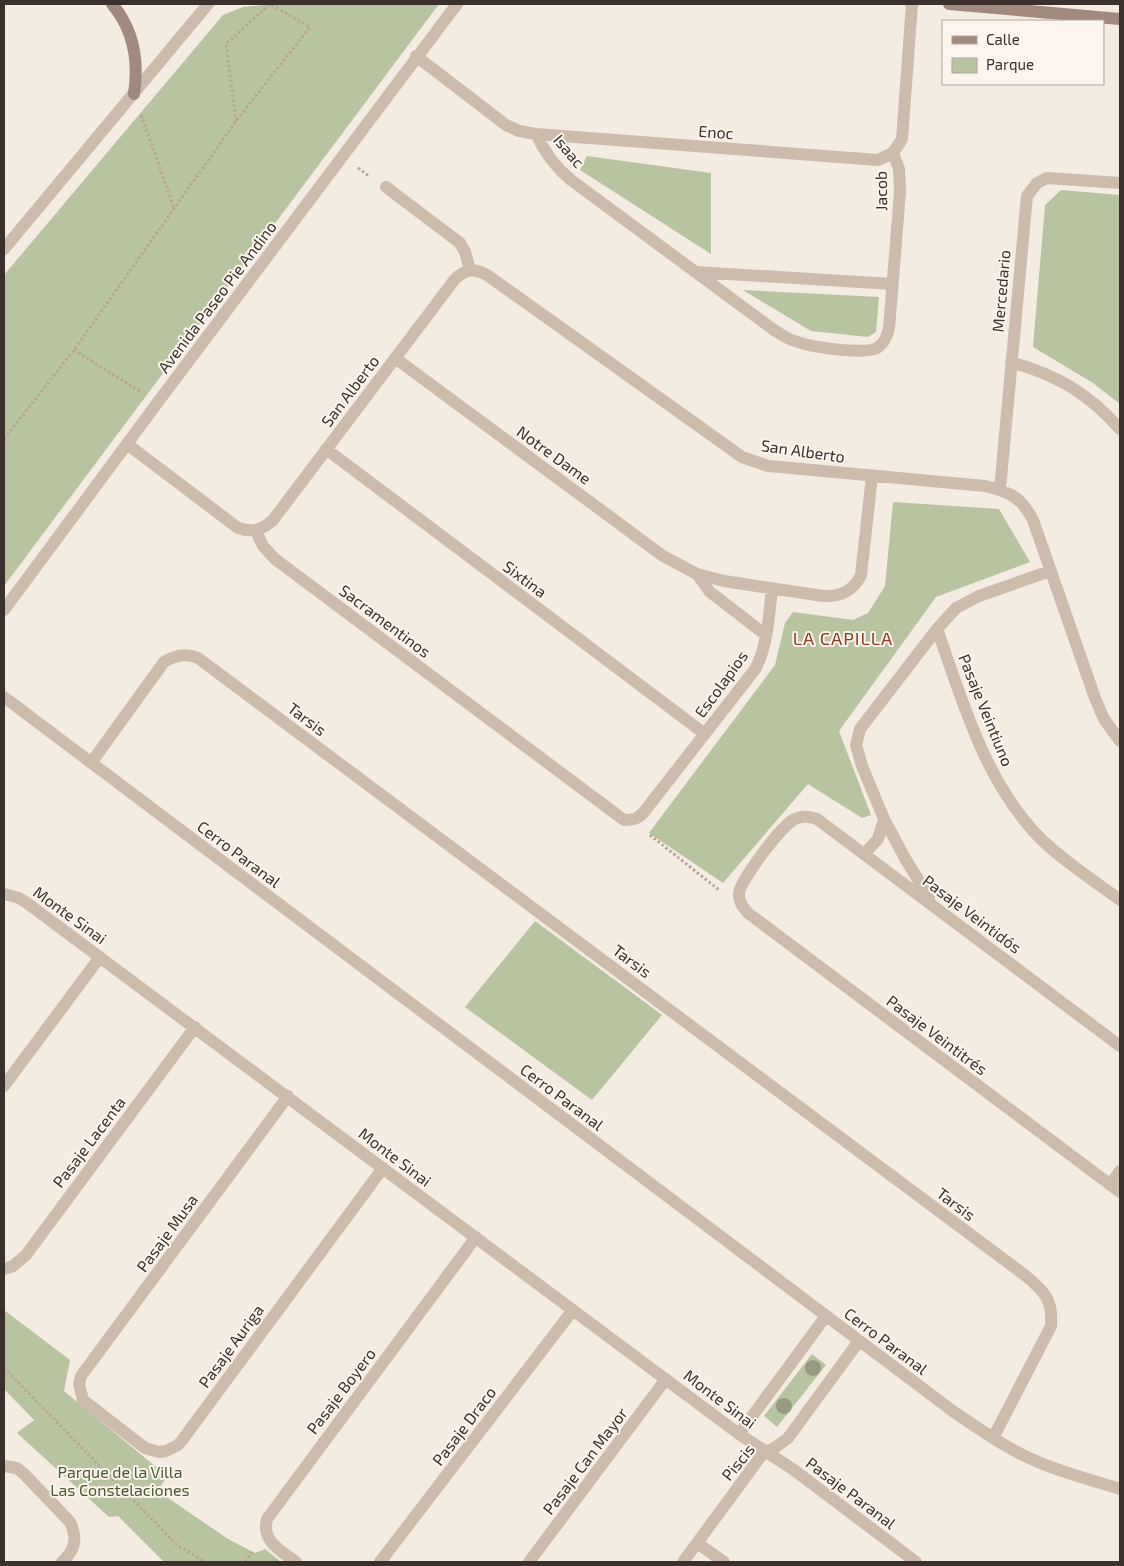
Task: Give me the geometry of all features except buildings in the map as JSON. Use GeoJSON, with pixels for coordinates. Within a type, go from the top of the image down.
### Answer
{"type":"FeatureCollection","features":[{"type":"Feature","properties":{"kind":"main road"},"geometry":{"type":"LineString","coordinates":[[112,4],[125,22],[132,39],[137,75],[134,94]]}},
{"type":"Feature","properties":{"kind":"main road"},"geometry":{"type":"LineString","coordinates":[[949,4],[1120,18]]}},
{"type":"Feature","properties":{"kind":"street"},"geometry":{"type":"LineString","coordinates":[[4,249],[208,4]]}},
{"type":"Feature","properties":{"kind":"street","name":"Avenida Paseo Pie Andino"},"geometry":{"type":"LineString","coordinates":[[4,610],[416,56],[457,4]]}},
{"type":"Feature","properties":{"kind":"street","name":"Jacob"},"geometry":{"type":"LineString","coordinates":[[880,345],[888,335],[900,180],[899,169],[893,153],[902,139],[912,4]]}},
{"type":"Feature","properties":{"kind":"street","name":"Isaac"},"geometry":{"type":"LineString","coordinates":[[416,56],[506,125],[519,131],[536,134],[548,157],[559,170],[774,330],[794,341],[818,347],[869,351],[880,345]]}},
{"type":"Feature","properties":{"kind":"street","name":"Enoc"},"geometry":{"type":"LineString","coordinates":[[536,134],[870,160],[878,160],[893,153]]}},
{"type":"Feature","properties":{"kind":"street","name":"Mercedario"},"geometry":{"type":"LineString","coordinates":[[1000,489],[1027,196],[1037,183],[1047,178],[1120,182]]}},
{"type":"Feature","properties":{"kind":"street"},"geometry":{"type":"LineString","coordinates":[[386,187],[460,243],[465,252],[470,270]]}},
{"type":"Feature","properties":{"kind":"street","name":"San Alberto"},"geometry":{"type":"LineString","coordinates":[[256,531],[265,527],[272,520],[455,278],[462,272],[470,270],[479,271],[742,457],[768,466],[985,486],[1010,493],[1027,509],[1095,698],[1104,719],[1120,741]]}},
{"type":"Feature","properties":{"kind":"street"},"geometry":{"type":"LineString","coordinates":[[695,272],[892,284]]}},
{"type":"Feature","properties":{"kind":"street","name":"Notre Dame"},"geometry":{"type":"LineString","coordinates":[[395,358],[663,556],[697,574],[724,581],[772,588]]}},
{"type":"Feature","properties":{"kind":"street"},"geometry":{"type":"LineString","coordinates":[[1011,362],[1037,369],[1061,380],[1084,394],[1105,412],[1120,429]]}},
{"type":"Feature","properties":{"kind":"street"},"geometry":{"type":"LineString","coordinates":[[127,444],[238,528],[246,531],[256,531]]}},
{"type":"Feature","properties":{"kind":"street","name":"Sixtina"},"geometry":{"type":"LineString","coordinates":[[326,449],[705,734]]}},
{"type":"Feature","properties":{"kind":"street"},"geometry":{"type":"LineString","coordinates":[[772,588],[831,597],[846,592],[858,582],[862,567],[872,476]]}},
{"type":"Feature","properties":{"kind":"street","name":"Sacramentinos"},"geometry":{"type":"LineString","coordinates":[[256,531],[263,546],[275,559],[617,816],[624,820],[632,820]]}},
{"type":"Feature","properties":{"kind":"street"},"geometry":{"type":"LineString","coordinates":[[935,907],[884,820],[862,766],[856,745],[857,736],[864,721],[956,608],[967,601],[1050,571]]}},
{"type":"Feature","properties":{"kind":"street","name":"Notre Dame"},"geometry":{"type":"LineString","coordinates":[[697,574],[710,592],[766,635]]}},
{"type":"Feature","properties":{"kind":"street","name":"Escolapios"},"geometry":{"type":"LineString","coordinates":[[632,820],[639,818],[644,812],[756,668],[763,650],[772,588]]}},
{"type":"Feature","properties":{"kind":"street","name":"Pasaje Veintiuno"},"geometry":{"type":"LineString","coordinates":[[937,629],[979,745],[1003,792],[1039,837],[1062,858],[1120,900]]}},
{"type":"Feature","properties":{"kind":"street","name":"Tarsis"},"geometry":{"type":"LineString","coordinates":[[91,763],[164,662],[180,655],[198,658],[994,1252],[1039,1287],[1046,1295],[1052,1314],[1051,1326],[1046,1338],[993,1438]]}},
{"type":"Feature","properties":{"kind":"street","name":"Cerro Paranal"},"geometry":{"type":"LineString","coordinates":[[4,697],[954,1412],[993,1438],[1036,1461],[1120,1489]]}},
{"type":"Feature","properties":{"kind":"street","name":"Pasaje Veintidós"},"geometry":{"type":"LineString","coordinates":[[739,899],[740,886],[787,823],[801,817],[818,819],[1120,1046]]}},
{"type":"Feature","properties":{"kind":"street"},"geometry":{"type":"LineString","coordinates":[[864,854],[878,839],[884,820]]}},
{"type":"Feature","properties":{"kind":"street","name":"Monte Sinai"},"geometry":{"type":"LineString","coordinates":[[4,894],[27,902],[764,1452]]}},
{"type":"Feature","properties":{"kind":"street","name":"Pasaje Veintitrés"},"geometry":{"type":"LineString","coordinates":[[739,899],[742,907],[748,913],[1115,1188]]}},
{"type":"Feature","properties":{"kind":"street"},"geometry":{"type":"LineString","coordinates":[[4,1086],[100,957]]}},
{"type":"Feature","properties":{"kind":"street","name":"Pasaje Lacenta"},"geometry":{"type":"LineString","coordinates":[[4,1269],[13,1266],[26,1255],[195,1027]]}},
{"type":"Feature","properties":{"kind":"street","name":"Pasaje Musa"},"geometry":{"type":"LineString","coordinates":[[80,1392],[79,1384],[86,1370],[288,1096]]}},
{"type":"Feature","properties":{"kind":"street","name":"Pasaje Auriga"},"geometry":{"type":"LineString","coordinates":[[80,1392],[90,1407],[145,1448],[159,1452],[172,1449],[178,1445],[383,1168]]}},
{"type":"Feature","properties":{"kind":"street"},"geometry":{"type":"LineString","coordinates":[[1115,1188],[1120,1171]]}},
{"type":"Feature","properties":{"kind":"street","name":"Pasaje Boyero"},"geometry":{"type":"LineString","coordinates":[[296,1562],[271,1543],[266,1531],[267,1518],[476,1237]]}},
{"type":"Feature","properties":{"kind":"street","name":"Pasaje Draco"},"geometry":{"type":"LineString","coordinates":[[380,1562],[573,1310]]}},
{"type":"Feature","properties":{"kind":"street","name":"Piscis"},"geometry":{"type":"LineString","coordinates":[[739,1434],[826,1316]]}},
{"type":"Feature","properties":{"kind":"street","name":"Piscis"},"geometry":{"type":"LineString","coordinates":[[683,1562],[764,1452],[773,1449],[788,1438],[860,1341]]}},
{"type":"Feature","properties":{"kind":"street","name":"Pasaje Can Mayor"},"geometry":{"type":"LineString","coordinates":[[529,1562],[666,1379]]}},
{"type":"Feature","properties":{"kind":"street","name":"Pasaje Paranal"},"geometry":{"type":"LineString","coordinates":[[764,1452],[794,1470],[916,1562]]}},
{"type":"Feature","properties":{"kind":"street"},"geometry":{"type":"LineString","coordinates":[[4,1466],[17,1468],[70,1522],[75,1540],[73,1549],[62,1562]]}},
{"type":"Feature","properties":{"kind":"street"},"geometry":{"type":"LineString","coordinates":[[697,1543],[724,1562]]}},
{"type":"Feature","properties":{"kind":"path"},"geometry":{"type":"LineString","coordinates":[[4,439],[74,350],[236,121],[310,28],[270,4],[226,44],[236,121]]}},
{"type":"Feature","properties":{"kind":"path"},"geometry":{"type":"LineString","coordinates":[[134,94],[174,209]]}},
{"type":"Feature","properties":{"kind":"path"},"geometry":{"type":"LineString","coordinates":[[74,350],[158,402]]}},
{"type":"Feature","properties":{"kind":"path"},"geometry":{"type":"LineString","coordinates":[[632,820],[720,890],[739,899]]}},
{"type":"Feature","properties":{"kind":"path"},"geometry":{"type":"LineString","coordinates":[[4,1368],[178,1546],[206,1562]]}},
{"type":"Feature","properties":{"kind":"green space"},"geometry":{"type":"Polygon","coordinates":[[[276,4],[439,4],[4,586],[4,275],[223,15],[243,7],[276,4]]]}},
{"type":"Feature","properties":{"kind":"green space"},"geometry":{"type":"Polygon","coordinates":[[[587,156],[711,173],[711,254],[580,170],[587,156]]]}},
{"type":"Feature","properties":{"kind":"green space"},"geometry":{"type":"Polygon","coordinates":[[[1061,190],[1120,195],[1120,404],[1093,383],[1033,347],[1045,205],[1061,190]]]}},
{"type":"Feature","properties":{"kind":"green space"},"geometry":{"type":"Polygon","coordinates":[[[743,290],[879,297],[876,332],[868,337],[811,331],[743,290]]]}},
{"type":"Feature","properties":{"kind":"green space"},"geometry":{"type":"Polygon","coordinates":[[[893,502],[999,509],[1030,562],[936,597],[839,731],[871,815],[862,818],[808,784],[723,883],[649,833],[775,665],[785,623],[793,612],[853,620],[868,613],[885,586],[893,502]]]}},
{"type":"Feature","properties":{"kind":"green space"},"geometry":{"type":"Polygon","coordinates":[[[535,921],[662,1015],[592,1100],[465,1007],[535,921]]]}},
{"type":"Feature","properties":{"kind":"green space","name":"Parque de la Villa Las Constelaciones"},"geometry":{"type":"Polygon","coordinates":[[[4,1310],[70,1360],[64,1391],[167,1476],[158,1491],[228,1539],[255,1553],[265,1549],[281,1562],[164,1562],[118,1516],[109,1517],[17,1433],[34,1420],[4,1389],[4,1310]]]}},
{"type":"Feature","properties":{"kind":"green space"},"geometry":{"type":"Polygon","coordinates":[[[812,1354],[826,1365],[777,1427],[764,1416],[812,1354]]]}},
{"type":"Feature","properties":{"kind":"district","name":"LA CAPILLA"},"geometry":{"type":"Point","coordinates":[843,639]}}]}
